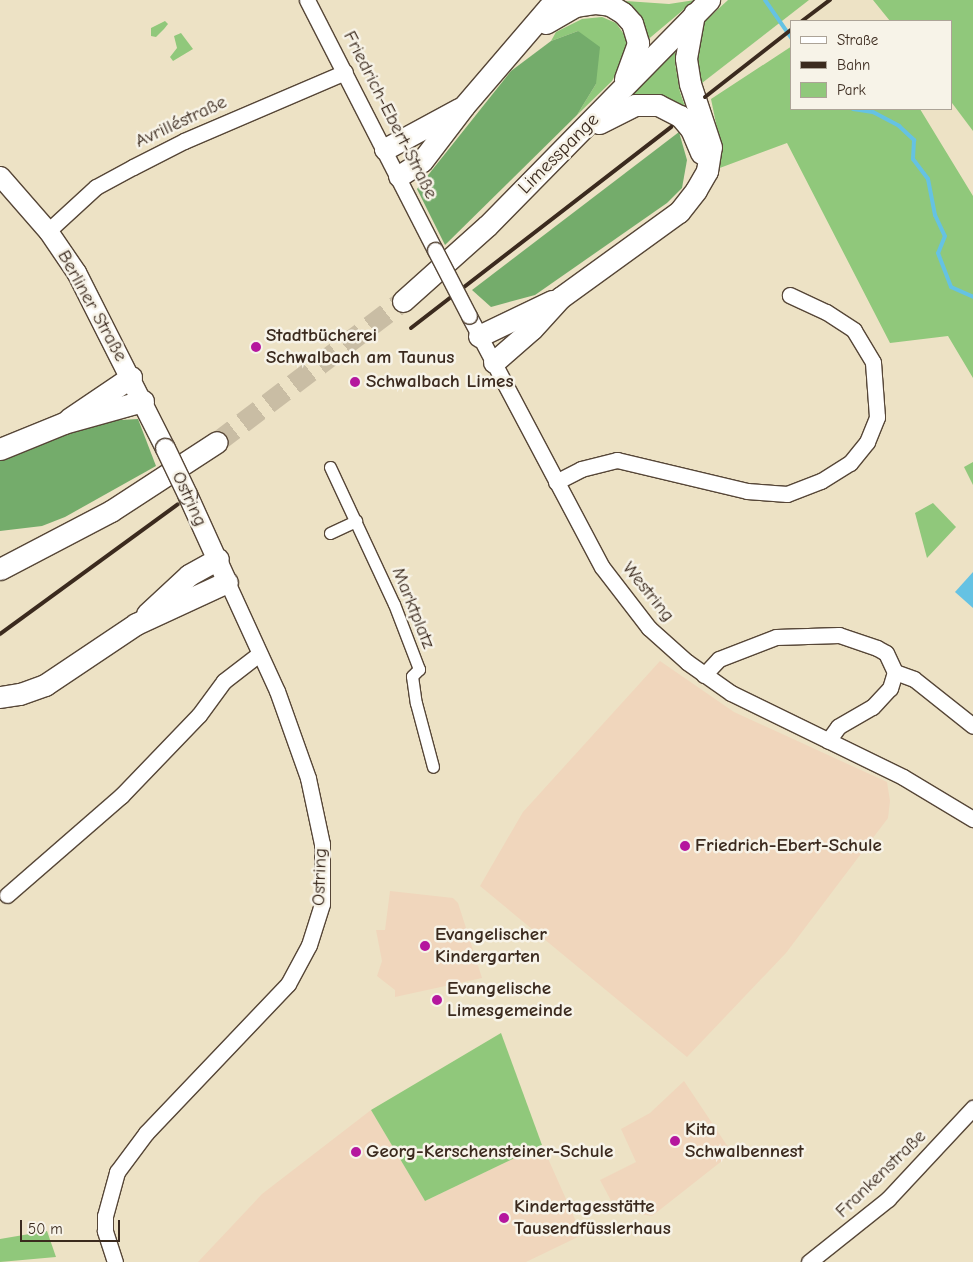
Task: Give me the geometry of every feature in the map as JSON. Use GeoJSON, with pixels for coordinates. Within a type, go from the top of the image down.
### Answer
{"type":"FeatureCollection","features":[{"type":"Feature","properties":{"kind":"main road"},"geometry":{"type":"LineString","coordinates":[[399,176],[422,161],[464,106],[559,0]]}},
{"type":"Feature","properties":{"kind":"main road"},"geometry":{"type":"LineString","coordinates":[[516,46],[560,14],[576,6],[610,5],[632,23],[638,42],[628,74],[616,96]]}},
{"type":"Feature","properties":{"kind":"main road"},"geometry":{"type":"LineString","coordinates":[[480,336],[560,298],[679,212],[696,190],[707,172],[711,147],[690,84],[686,58],[702,7]]}},
{"type":"Feature","properties":{"kind":"main road","name":"Limesspange"},"geometry":{"type":"LineString","coordinates":[[403,301],[487,226],[577,137],[702,7]]}},
{"type":"Feature","properties":{"kind":"main road"},"geometry":{"type":"LineString","coordinates":[[577,137],[623,109],[648,104],[667,108],[691,128],[698,141],[701,155],[696,190]]}},
{"type":"Feature","properties":{"kind":"main road"},"geometry":{"type":"LineString","coordinates":[[385,149],[464,106]]}},
{"type":"Feature","properties":{"kind":"main road"},"geometry":{"type":"LineString","coordinates":[[494,362],[532,329],[560,298]]}},
{"type":"Feature","properties":{"kind":"main road"},"geometry":{"type":"LineString","coordinates":[[64,423],[131,377]]}},
{"type":"Feature","properties":{"kind":"main road"},"geometry":{"type":"LineString","coordinates":[[0,449],[64,423],[143,401]]}},
{"type":"Feature","properties":{"kind":"main road"},"geometry":{"type":"LineString","coordinates":[[0,569],[10,559],[111,511],[217,442]]}},
{"type":"Feature","properties":{"kind":"main road"},"geometry":{"type":"LineString","coordinates":[[136,624],[189,575],[218,559]]}},
{"type":"Feature","properties":{"kind":"main road"},"geometry":{"type":"LineString","coordinates":[[0,690],[10,696],[45,684],[136,624],[227,582]]}},
{"type":"Feature","properties":{"kind":"street","name":"Friedrich-Ebert-Straße"},"geometry":{"type":"LineString","coordinates":[[307,0],[399,176],[435,250]]}},
{"type":"Feature","properties":{"kind":"street","name":"Avrilléstraße"},"geometry":{"type":"LineString","coordinates":[[48,231],[96,187],[133,167],[184,141],[345,72]]}},
{"type":"Feature","properties":{"kind":"street","name":"Berliner Straße"},"geometry":{"type":"LineString","coordinates":[[0,176],[48,231],[76,272],[131,377],[165,448]]}},
{"type":"Feature","properties":{"kind":"street","name":"Westring"},"geometry":{"type":"LineString","coordinates":[[435,250],[556,482],[619,593],[649,628],[704,675],[765,712],[904,777],[973,820]]}},
{"type":"Feature","properties":{"kind":"street"},"geometry":{"type":"LineString","coordinates":[[556,482],[581,469],[617,460],[747,491],[787,494],[821,481],[850,463],[867,442],[877,417],[872,362],[854,330],[826,312],[790,295]]}},
{"type":"Feature","properties":{"kind":"street","name":"Ostring"},"geometry":{"type":"LineString","coordinates":[[115,1262],[105,1231],[105,1216],[117,1172],[146,1133],[288,984],[309,945],[322,904],[322,844],[311,787],[277,691],[218,559],[165,448]]}},
{"type":"Feature","properties":{"kind":"street","name":"Marktplatz"},"geometry":{"type":"LineString","coordinates":[[330,467],[394,604],[419,669],[412,676],[416,703],[434,767]]}},
{"type":"Feature","properties":{"kind":"street"},"geometry":{"type":"LineString","coordinates":[[330,533],[356,521]]}},
{"type":"Feature","properties":{"kind":"street"},"geometry":{"type":"LineString","coordinates":[[704,675],[715,662],[769,638],[808,634],[839,635],[869,644],[886,653],[895,672],[890,688],[881,700],[844,722],[828,741]]}},
{"type":"Feature","properties":{"kind":"street"},"geometry":{"type":"LineString","coordinates":[[7,895],[121,796],[200,715],[224,681],[259,654]]}},
{"type":"Feature","properties":{"kind":"street"},"geometry":{"type":"LineString","coordinates":[[895,672],[914,679],[973,726]]}},
{"type":"Feature","properties":{"kind":"street","name":"Frankenstraße"},"geometry":{"type":"LineString","coordinates":[[809,1262],[888,1199],[973,1108]]}},
{"type":"Feature","properties":{"kind":"shaded area","name":"Friedrich-Ebert-Schule"},"geometry":{"type":"Polygon","coordinates":[[[660,661],[734,712],[887,782],[890,801],[888,818],[786,953],[687,1057],[480,886],[523,812],[660,661]]]}},
{"type":"Feature","properties":{"kind":"shaded area","name":"Evangelischer Kindergarten"},"geometry":{"type":"Polygon","coordinates":[[[390,891],[453,898],[458,903],[482,978],[395,997],[395,990],[377,976],[382,961],[376,930],[385,930],[390,891]]]}},
{"type":"Feature","properties":{"kind":"shaded area","name":"Kita Schwalbennest"},"geometry":{"type":"Polygon","coordinates":[[[684,1081],[732,1153],[652,1216],[616,1210],[600,1180],[636,1162],[621,1129],[650,1113],[684,1081]]]}},
{"type":"Feature","properties":{"kind":"shaded area","name":"Georg-Kerschensteiner-Schule"},"geometry":{"type":"Polygon","coordinates":[[[371,1110],[425,1201],[542,1145],[582,1235],[526,1262],[198,1262],[262,1194],[371,1110]]]}},
{"type":"Feature","properties":{"kind":"green space"},"geometry":{"type":"Polygon","coordinates":[[[611,0],[669,4],[695,0],[645,42],[611,0]]]}},
{"type":"Feature","properties":{"kind":"green space"},"geometry":{"type":"Polygon","coordinates":[[[728,0],[809,0],[702,83],[693,60],[703,23],[728,0]]]}},
{"type":"Feature","properties":{"kind":"green space"},"geometry":{"type":"Polygon","coordinates":[[[873,0],[973,0],[973,131],[953,104],[953,20],[889,20],[873,0]]]}},
{"type":"Feature","properties":{"kind":"green space"},"geometry":{"type":"Polygon","coordinates":[[[602,17],[616,23],[626,37],[627,53],[612,81],[577,115],[596,84],[578,31],[551,41],[556,32],[582,19],[602,17]]]}},
{"type":"Feature","properties":{"kind":"green space"},"geometry":{"type":"Polygon","coordinates":[[[165,21],[168,24],[164,29],[156,37],[151,36],[151,28],[165,21]]]}},
{"type":"Feature","properties":{"kind":"green space"},"geometry":{"type":"Polygon","coordinates":[[[578,31],[600,47],[596,84],[577,115],[445,245],[417,189],[511,71],[551,41],[578,31]]]}},
{"type":"Feature","properties":{"kind":"green space"},"geometry":{"type":"Polygon","coordinates":[[[181,33],[193,49],[173,61],[170,57],[177,48],[174,36],[181,33]]]}},
{"type":"Feature","properties":{"kind":"green space"},"geometry":{"type":"Polygon","coordinates":[[[676,47],[675,63],[680,92],[689,118],[619,104],[676,47]]]}},
{"type":"Feature","properties":{"kind":"green space"},"geometry":{"type":"Polygon","coordinates":[[[790,47],[790,110],[921,110],[973,196],[973,378],[948,336],[890,343],[787,143],[717,169],[719,138],[711,99],[790,47]]]}},
{"type":"Feature","properties":{"kind":"green space"},"geometry":{"type":"Polygon","coordinates":[[[679,132],[687,160],[682,188],[667,203],[535,295],[491,307],[472,290],[679,132]]]}},
{"type":"Feature","properties":{"kind":"green space"},"geometry":{"type":"Polygon","coordinates":[[[138,419],[156,466],[65,517],[42,526],[0,531],[0,454],[103,421],[138,419]]]}},
{"type":"Feature","properties":{"kind":"green space"},"geometry":{"type":"Polygon","coordinates":[[[973,462],[973,485],[964,467],[973,462]]]}},
{"type":"Feature","properties":{"kind":"green space"},"geometry":{"type":"Polygon","coordinates":[[[933,503],[956,527],[927,558],[915,513],[933,503]]]}},
{"type":"Feature","properties":{"kind":"green space"},"geometry":{"type":"Polygon","coordinates":[[[501,1033],[542,1145],[425,1201],[371,1110],[501,1033]]]}},
{"type":"Feature","properties":{"kind":"green space"},"geometry":{"type":"Polygon","coordinates":[[[47,1231],[56,1257],[0,1262],[0,1239],[47,1231]]]}},
{"type":"Feature","properties":{"kind":"water"},"geometry":{"type":"Polygon","coordinates":[[[973,572],[973,608],[955,592],[973,572]]]}},
{"type":"Feature","properties":{"kind":"waterway"},"geometry":{"type":"LineString","coordinates":[[765,0],[790,36]]}},
{"type":"Feature","properties":{"kind":"waterway"},"geometry":{"type":"LineString","coordinates":[[860,110],[873,112],[899,126],[914,140],[913,159],[928,179],[935,215],[945,236],[938,253],[951,287],[973,297]]}},
{"type":"Feature","properties":{"kind":"tunnel"},"geometry":{"type":"LineString","coordinates":[[217,442],[403,301]]}},
{"type":"Feature","properties":{"kind":"railway"},"geometry":{"type":"LineString","coordinates":[[803,20],[830,0]]}},
{"type":"Feature","properties":{"kind":"railway"},"geometry":{"type":"LineString","coordinates":[[705,97],[790,31]]}},
{"type":"Feature","properties":{"kind":"railway"},"geometry":{"type":"LineString","coordinates":[[411,328],[671,127]]}},
{"type":"Feature","properties":{"kind":"railway"},"geometry":{"type":"LineString","coordinates":[[0,634],[178,504]]}},
{"type":"Feature","properties":{"kind":"place","name":"Stadtbücherei Schwalbach am Taunus"},"geometry":{"type":"Point","coordinates":[256,347]}},
{"type":"Feature","properties":{"kind":"place","name":"Schwalbach Limes"},"geometry":{"type":"Point","coordinates":[355,382]}},
{"type":"Feature","properties":{"kind":"place","name":"Friedrich-Ebert-Schule"},"geometry":{"type":"Point","coordinates":[685,846]}},
{"type":"Feature","properties":{"kind":"place","name":"Evangelischer Kindergarten"},"geometry":{"type":"Point","coordinates":[425,946]}},
{"type":"Feature","properties":{"kind":"place","name":"Evangelische Limesgemeinde"},"geometry":{"type":"Point","coordinates":[437,1000]}},
{"type":"Feature","properties":{"kind":"place","name":"Kita Schwalbennest"},"geometry":{"type":"Point","coordinates":[675,1141]}},
{"type":"Feature","properties":{"kind":"place","name":"Georg-Kerschensteiner-Schule"},"geometry":{"type":"Point","coordinates":[356,1152]}},
{"type":"Feature","properties":{"kind":"place","name":"Kindertagesstätte Tausendfüsslerhaus"},"geometry":{"type":"Point","coordinates":[504,1218]}}]}
